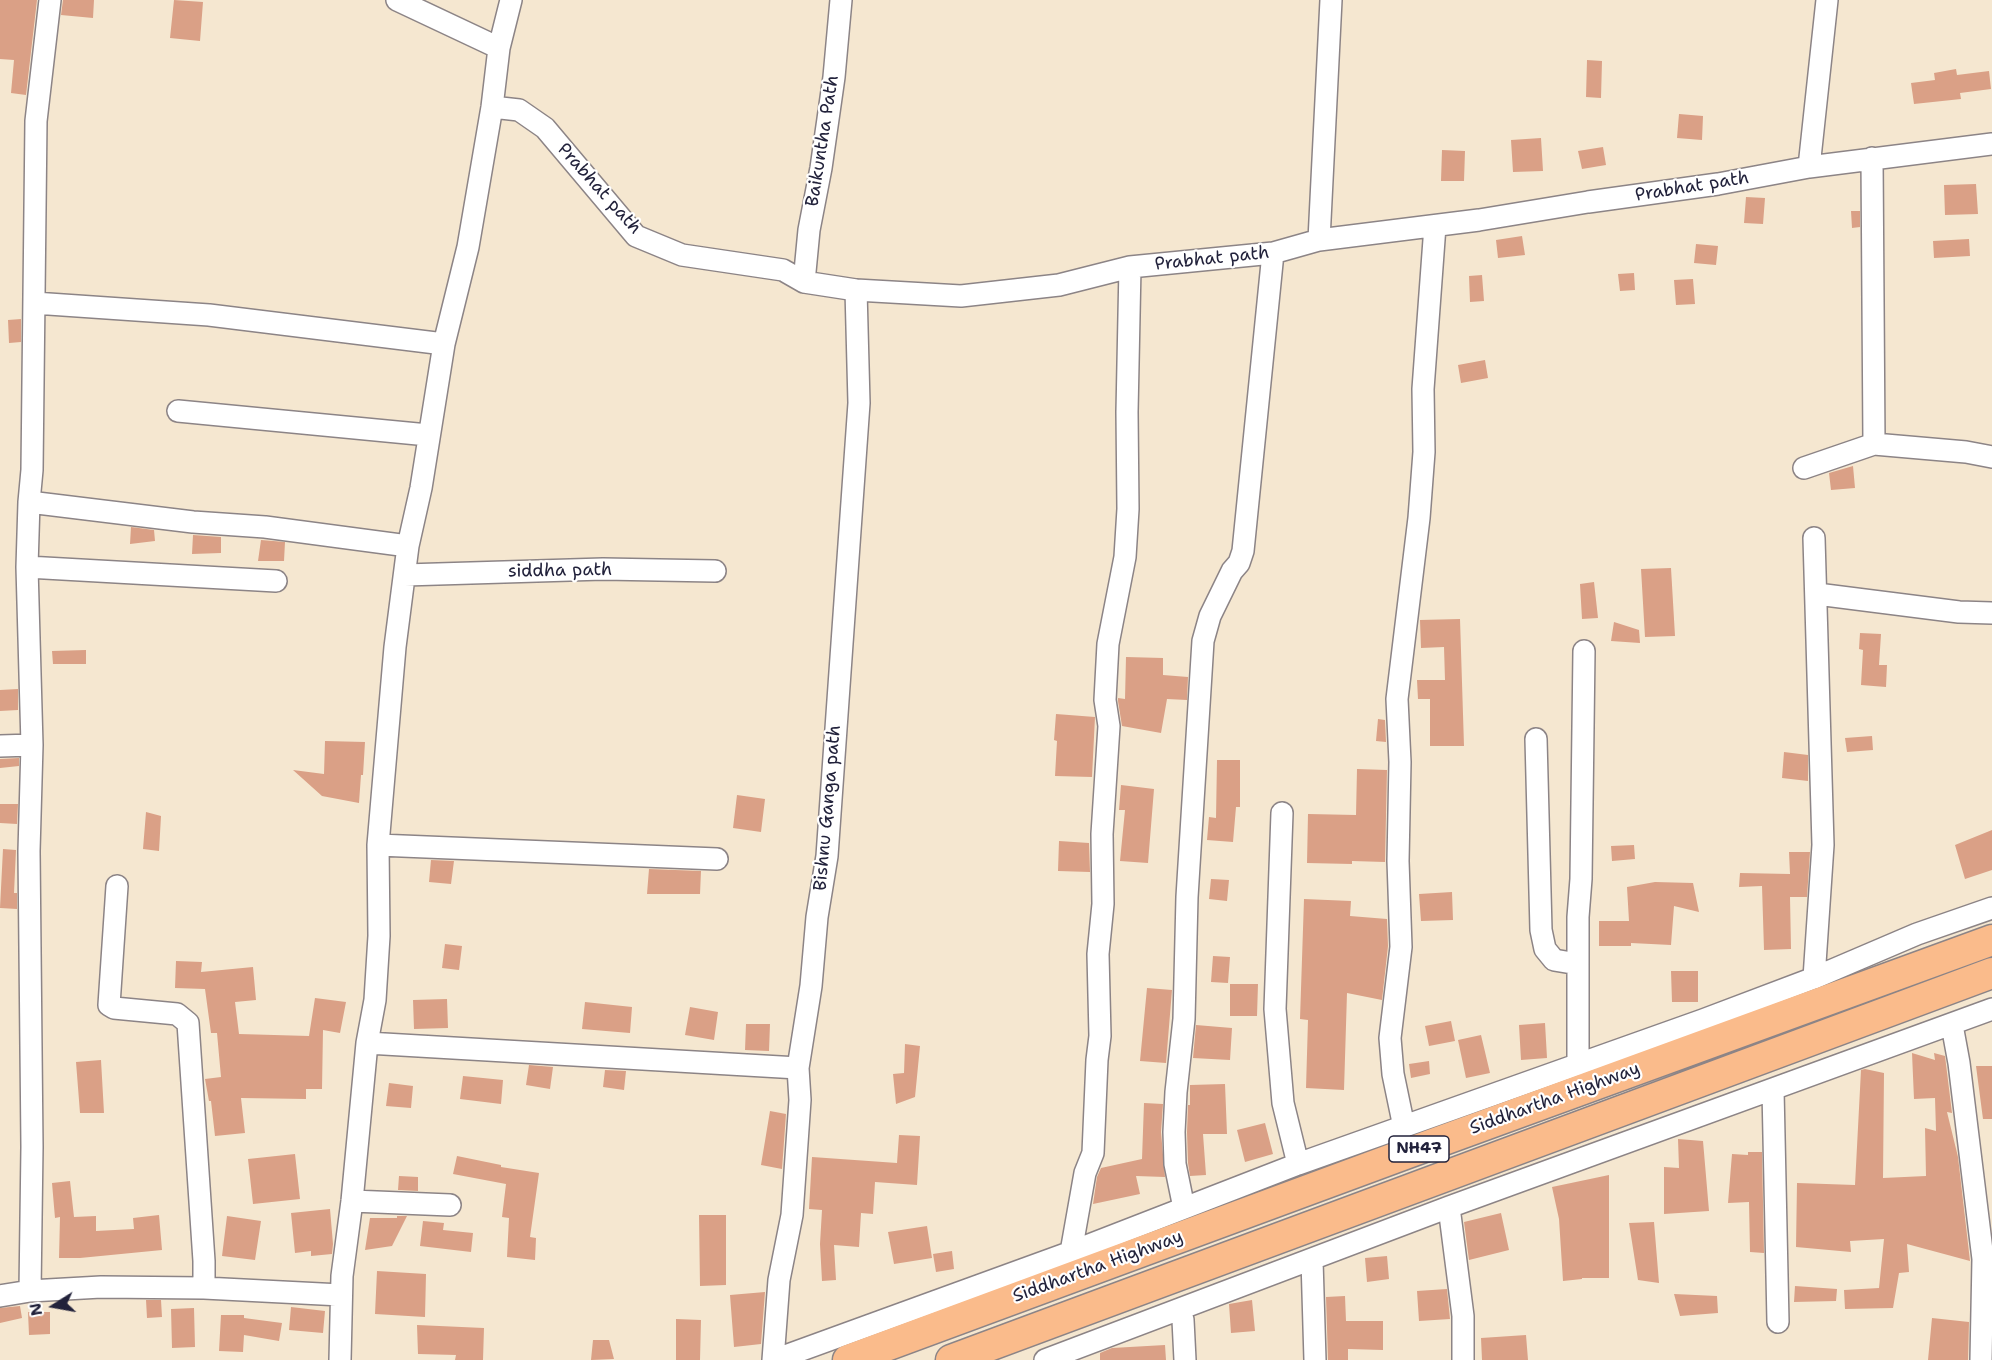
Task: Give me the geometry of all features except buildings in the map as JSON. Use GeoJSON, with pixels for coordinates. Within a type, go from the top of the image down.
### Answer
{"type":"FeatureCollection","features":[{"type":"Feature","properties":{"kind":"highway","name":"Siddhartha Highway"},"geometry":{"type":"LineString","coordinates":[[848,1360],[1992,940]]}},
{"type":"Feature","properties":{"kind":"highway"},"geometry":{"type":"LineString","coordinates":[[1930,963],[1940,992]]}},
{"type":"Feature","properties":{"kind":"highway","name":"Siddhartha Highway"},"geometry":{"type":"LineString","coordinates":[[951,1360],[1992,973]]}},
{"type":"Feature","properties":{"kind":"street"},"geometry":{"type":"LineString","coordinates":[[30,1290],[32,1147],[29,851],[32,745],[27,567],[32,470],[36,121],[50,0]]}},
{"type":"Feature","properties":{"kind":"street"},"geometry":{"type":"LineString","coordinates":[[397,0],[499,48]]}},
{"type":"Feature","properties":{"kind":"street"},"geometry":{"type":"LineString","coordinates":[[340,1360],[341,1295],[367,1043],[375,1000],[378,958],[378,844],[395,647],[408,546],[422,488],[428,435],[444,344],[468,247],[492,107],[499,48],[511,0]]}},
{"type":"Feature","properties":{"kind":"street","name":"Baikuntha Path"},"geometry":{"type":"LineString","coordinates":[[804,282],[809,230],[816,184],[821,168],[834,77],[841,0]]}},
{"type":"Feature","properties":{"kind":"street"},"geometry":{"type":"LineString","coordinates":[[1319,240],[1331,0]]}},
{"type":"Feature","properties":{"kind":"street"},"geometry":{"type":"LineString","coordinates":[[1809,167],[1827,0]]}},
{"type":"Feature","properties":{"kind":"street","name":"Prabhat path"},"geometry":{"type":"LineString","coordinates":[[492,107],[519,110],[546,128],[636,236],[682,255],[783,270],[804,282],[856,290],[961,296],[1059,285],[1130,267],[1273,254],[1319,240],[1435,226],[1718,184],[1872,158],[1992,144]]}},
{"type":"Feature","properties":{"kind":"street"},"geometry":{"type":"LineString","coordinates":[[1872,158],[1874,444]]}},
{"type":"Feature","properties":{"kind":"street"},"geometry":{"type":"LineString","coordinates":[[1404,1126],[1393,1074],[1390,1038],[1401,947],[1398,861],[1400,762],[1397,699],[1419,518],[1424,433],[1423,389],[1435,226]]}},
{"type":"Feature","properties":{"kind":"street"},"geometry":{"type":"LineString","coordinates":[[1184,1208],[1175,1164],[1174,1122],[1184,1018],[1187,897],[1203,641],[1210,616],[1232,571],[1239,563],[1243,551],[1273,254]]}},
{"type":"Feature","properties":{"kind":"street"},"geometry":{"type":"LineString","coordinates":[[1071,1252],[1083,1182],[1093,1153],[1096,1070],[1100,1036],[1098,954],[1103,904],[1102,834],[1109,726],[1105,700],[1106,678],[1108,644],[1125,557],[1128,509],[1127,412],[1130,267]]}},
{"type":"Feature","properties":{"kind":"street","name":"Bishnu Ganga path"},"geometry":{"type":"LineString","coordinates":[[774,1360],[779,1280],[792,1215],[801,1100],[798,1068],[827,856],[834,733],[839,694],[855,447],[860,403],[856,290]]}},
{"type":"Feature","properties":{"kind":"street"},"geometry":{"type":"LineString","coordinates":[[34,303],[209,315],[444,344]]}},
{"type":"Feature","properties":{"kind":"street"},"geometry":{"type":"LineString","coordinates":[[178,411],[428,435]]}},
{"type":"Feature","properties":{"kind":"street"},"geometry":{"type":"LineString","coordinates":[[1804,468],[1874,444],[1966,452],[1992,457]]}},
{"type":"Feature","properties":{"kind":"street"},"geometry":{"type":"LineString","coordinates":[[29,502],[194,522],[265,527],[408,546]]}},
{"type":"Feature","properties":{"kind":"street"},"geometry":{"type":"LineString","coordinates":[[1814,538],[1823,845],[1814,978]]}},
{"type":"Feature","properties":{"kind":"street"},"geometry":{"type":"LineString","coordinates":[[27,567],[276,580]]}},
{"type":"Feature","properties":{"kind":"street","name":"siddha path"},"geometry":{"type":"LineString","coordinates":[[405,574],[603,570],[715,571]]}},
{"type":"Feature","properties":{"kind":"street"},"geometry":{"type":"LineString","coordinates":[[1817,594],[1959,612],[1992,613]]}},
{"type":"Feature","properties":{"kind":"street"},"geometry":{"type":"LineString","coordinates":[[1578,1065],[1584,651]]}},
{"type":"Feature","properties":{"kind":"street"},"geometry":{"type":"LineString","coordinates":[[1536,739],[1541,930],[1545,949],[1554,960],[1578,964]]}},
{"type":"Feature","properties":{"kind":"street"},"geometry":{"type":"LineString","coordinates":[[0,746],[32,745]]}},
{"type":"Feature","properties":{"kind":"street"},"geometry":{"type":"LineString","coordinates":[[1282,813],[1275,1010],[1283,1103],[1298,1164]]}},
{"type":"Feature","properties":{"kind":"street"},"geometry":{"type":"LineString","coordinates":[[378,844],[717,859]]}},
{"type":"Feature","properties":{"kind":"street"},"geometry":{"type":"LineString","coordinates":[[117,886],[109,1005],[114,1008],[177,1014],[188,1023],[204,1249],[204,1288]]}},
{"type":"Feature","properties":{"kind":"street"},"geometry":{"type":"LineString","coordinates":[[774,1360],[1071,1252],[1298,1164],[1578,1065],[1814,978],[1917,934],[1992,908]]}},
{"type":"Feature","properties":{"kind":"street"},"geometry":{"type":"LineString","coordinates":[[1045,1360],[1089,1351],[1179,1309],[1449,1207],[1992,1009]]}},
{"type":"Feature","properties":{"kind":"street"},"geometry":{"type":"LineString","coordinates":[[1952,1024],[1983,1259],[1981,1360]]}},
{"type":"Feature","properties":{"kind":"street"},"geometry":{"type":"LineString","coordinates":[[367,1043],[798,1068]]}},
{"type":"Feature","properties":{"kind":"street"},"geometry":{"type":"LineString","coordinates":[[1773,1090],[1779,1322]]}},
{"type":"Feature","properties":{"kind":"street"},"geometry":{"type":"LineString","coordinates":[[352,1201],[450,1205]]}},
{"type":"Feature","properties":{"kind":"street"},"geometry":{"type":"LineString","coordinates":[[1449,1207],[1463,1316],[1463,1360]]}},
{"type":"Feature","properties":{"kind":"street"},"geometry":{"type":"LineString","coordinates":[[1312,1260],[1316,1360]]}},
{"type":"Feature","properties":{"kind":"street"},"geometry":{"type":"LineString","coordinates":[[0,1296],[30,1290],[101,1287],[204,1288],[341,1295]]}},
{"type":"Feature","properties":{"kind":"street"},"geometry":{"type":"LineString","coordinates":[[1179,1309],[1183,1320],[1185,1360]]}}]}
